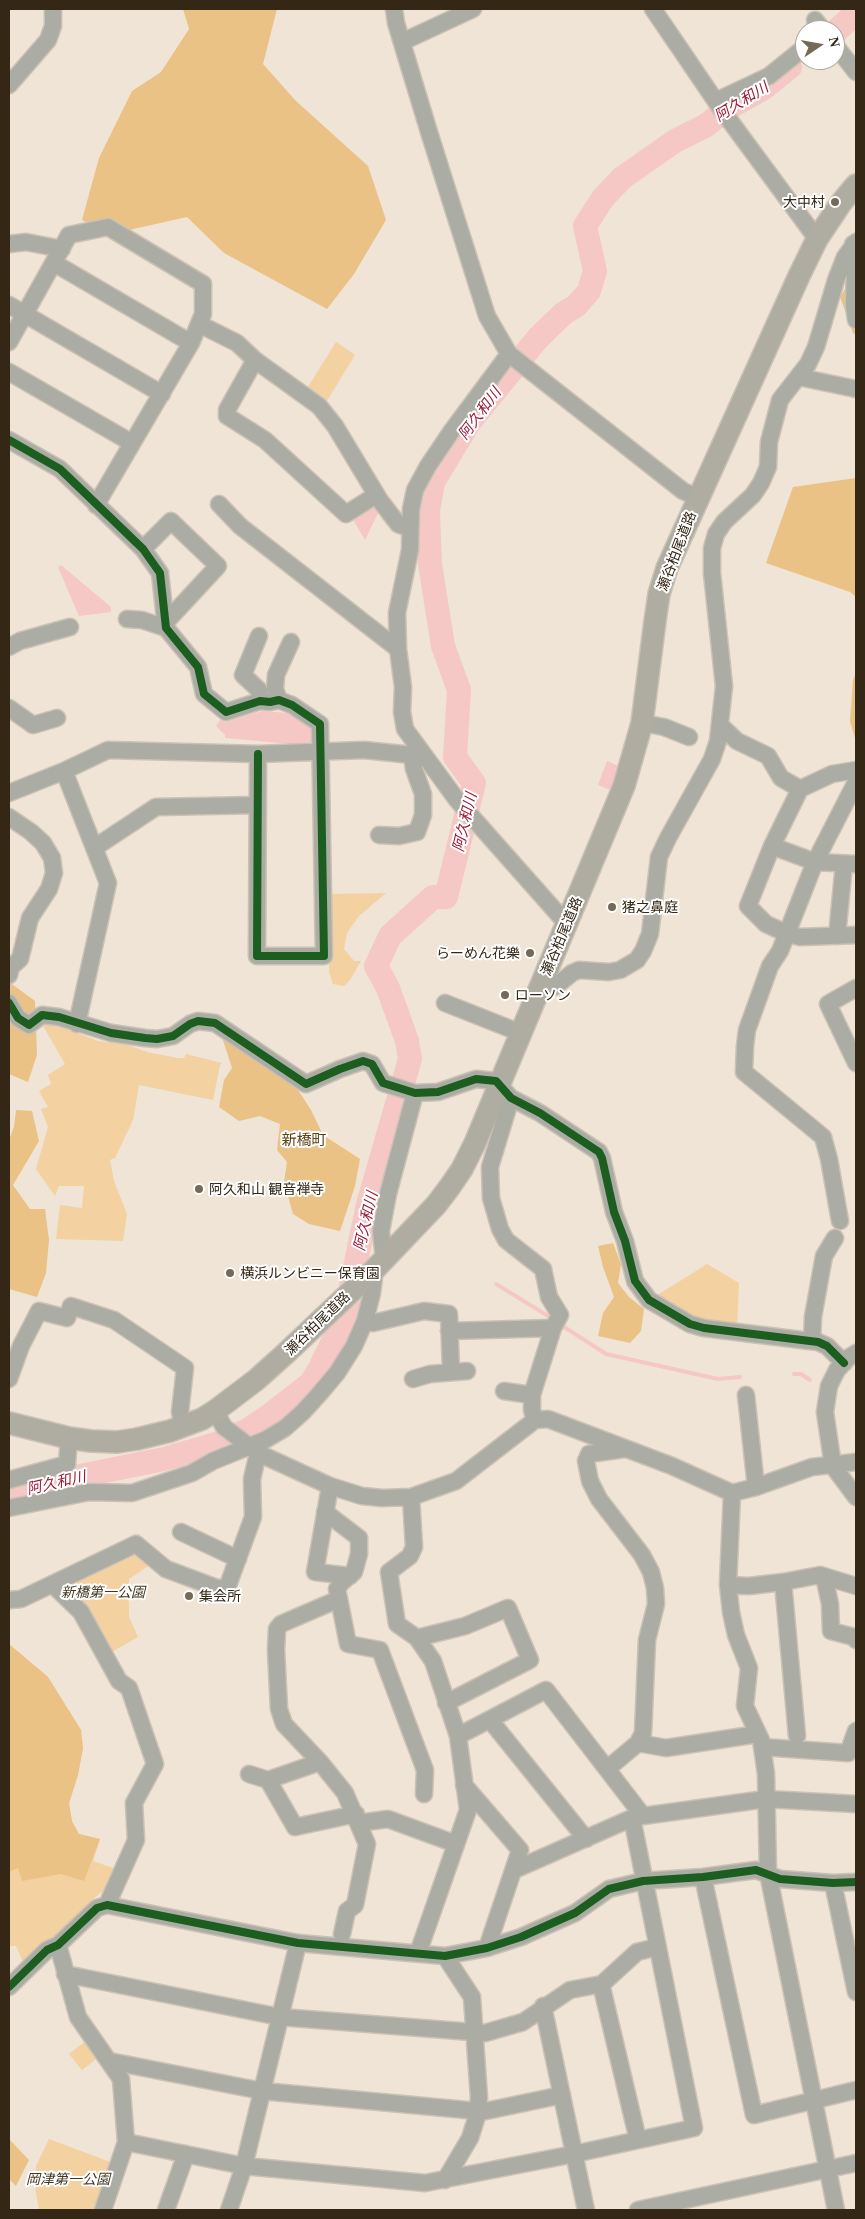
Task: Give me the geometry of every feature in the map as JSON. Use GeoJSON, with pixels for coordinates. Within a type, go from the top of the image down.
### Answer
{"type":"FeatureCollection","features":[{"type":"Feature","properties":{"kind":"main road","name":"瀬谷柏尾道路"},"geometry":{"type":"LineString","coordinates":[[9,1423],[90,1442],[117,1442],[137,1440],[220,1419],[256,1380],[376,1268],[436,1205],[462,1169],[505,1092],[521,1033],[624,786],[642,724],[659,594],[667,568],[779,316],[817,239],[841,203],[856,186]]}},
{"type":"Feature","properties":{"kind":"street"},"geometry":{"type":"LineString","coordinates":[[9,84],[48,40],[53,26],[53,9]]}},
{"type":"Feature","properties":{"kind":"street"},"geometry":{"type":"LineString","coordinates":[[394,9],[402,42],[487,316],[516,360],[683,490],[697,497]]}},
{"type":"Feature","properties":{"kind":"street"},"geometry":{"type":"LineString","coordinates":[[402,42],[473,9]]}},
{"type":"Feature","properties":{"kind":"street"},"geometry":{"type":"LineString","coordinates":[[653,9],[721,108],[817,239]]}},
{"type":"Feature","properties":{"kind":"street"},"geometry":{"type":"LineString","coordinates":[[721,108],[769,76],[795,55]]}},
{"type":"Feature","properties":{"kind":"street"},"geometry":{"type":"LineString","coordinates":[[845,58],[856,72]]}},
{"type":"Feature","properties":{"kind":"street"},"geometry":{"type":"LineString","coordinates":[[9,342],[69,236],[108,227],[203,284],[203,314],[191,343],[96,505]]}},
{"type":"Feature","properties":{"kind":"street"},"geometry":{"type":"LineString","coordinates":[[9,244],[26,242],[58,256],[191,343]]}},
{"type":"Feature","properties":{"kind":"street"},"geometry":{"type":"LineString","coordinates":[[854,243],[854,306],[856,320]]}},
{"type":"Feature","properties":{"kind":"street"},"geometry":{"type":"LineString","coordinates":[[538,992],[556,986],[572,973],[579,970],[609,972],[620,970],[637,960],[650,934],[659,857],[712,759],[720,725],[724,686],[712,573],[712,548],[716,534],[724,522],[753,495],[761,483],[768,467],[769,442],[780,400],[808,364],[816,347],[836,280],[854,243]]}},
{"type":"Feature","properties":{"kind":"street"},"geometry":{"type":"LineString","coordinates":[[9,305],[162,394]]}},
{"type":"Feature","properties":{"kind":"street"},"geometry":{"type":"LineString","coordinates":[[199,324],[237,343],[254,360],[319,406],[335,426],[376,494],[398,524],[409,528]]}},
{"type":"Feature","properties":{"kind":"street"},"geometry":{"type":"LineString","coordinates":[[254,360],[227,410],[227,416],[265,440],[346,514],[376,494]]}},
{"type":"Feature","properties":{"kind":"street"},"geometry":{"type":"LineString","coordinates":[[516,360],[428,466],[415,490],[409,528],[410,550],[397,613],[398,649],[403,686],[402,712],[404,729],[417,753],[566,923]]}},
{"type":"Feature","properties":{"kind":"street"},"geometry":{"type":"LineString","coordinates":[[9,372],[132,443]]}},
{"type":"Feature","properties":{"kind":"street"},"geometry":{"type":"LineString","coordinates":[[799,377],[856,389]]}},
{"type":"Feature","properties":{"kind":"street"},"geometry":{"type":"LineString","coordinates":[[9,440],[60,469],[143,549],[160,573],[166,626],[198,668],[204,694],[226,712],[260,701],[270,702],[278,700],[292,705],[320,724],[324,956],[257,956],[258,754]]}},
{"type":"Feature","properties":{"kind":"street"},"geometry":{"type":"LineString","coordinates":[[219,504],[240,526],[398,649]]}},
{"type":"Feature","properties":{"kind":"street"},"geometry":{"type":"LineString","coordinates":[[143,549],[171,521],[218,566],[166,626]]}},
{"type":"Feature","properties":{"kind":"street"},"geometry":{"type":"LineString","coordinates":[[127,619],[142,620],[166,626]]}},
{"type":"Feature","properties":{"kind":"street"},"geometry":{"type":"LineString","coordinates":[[9,648],[20,641],[70,627]]}},
{"type":"Feature","properties":{"kind":"street"},"geometry":{"type":"LineString","coordinates":[[259,636],[244,675],[259,690],[260,701]]}},
{"type":"Feature","properties":{"kind":"street"},"geometry":{"type":"LineString","coordinates":[[278,700],[275,688],[276,675],[291,642]]}},
{"type":"Feature","properties":{"kind":"street"},"geometry":{"type":"LineString","coordinates":[[9,708],[33,725],[57,718]]}},
{"type":"Feature","properties":{"kind":"street"},"geometry":{"type":"LineString","coordinates":[[642,724],[664,727],[689,737]]}},
{"type":"Feature","properties":{"kind":"street"},"geometry":{"type":"LineString","coordinates":[[720,725],[738,741],[768,756],[781,778],[800,789]]}},
{"type":"Feature","properties":{"kind":"street"},"geometry":{"type":"LineString","coordinates":[[9,793],[64,772],[108,750],[258,754],[364,750],[417,753]]}},
{"type":"Feature","properties":{"kind":"street"},"geometry":{"type":"LineString","coordinates":[[380,835],[399,836],[417,832],[423,815],[423,794],[414,769],[417,753]]}},
{"type":"Feature","properties":{"kind":"street"},"geometry":{"type":"LineString","coordinates":[[856,770],[832,774],[800,789],[772,846],[748,906],[766,924],[788,934],[800,937],[856,935]]}},
{"type":"Feature","properties":{"kind":"street"},"geometry":{"type":"LineString","coordinates":[[64,772],[108,883],[78,1024]]}},
{"type":"Feature","properties":{"kind":"street"},"geometry":{"type":"LineString","coordinates":[[840,1221],[829,1159],[823,1137],[744,1072],[747,1030],[770,966],[788,934],[816,862],[856,782]]}},
{"type":"Feature","properties":{"kind":"street"},"geometry":{"type":"LineString","coordinates":[[94,848],[156,807],[258,805]]}},
{"type":"Feature","properties":{"kind":"street"},"geometry":{"type":"LineString","coordinates":[[9,817],[31,832],[42,843],[52,858],[54,872],[49,890],[30,918],[20,959],[11,967],[9,975]]}},
{"type":"Feature","properties":{"kind":"street"},"geometry":{"type":"LineString","coordinates":[[772,846],[816,862],[850,864],[837,936]]}},
{"type":"Feature","properties":{"kind":"street"},"geometry":{"type":"LineString","coordinates":[[856,988],[828,1004],[856,1064]]}},
{"type":"Feature","properties":{"kind":"street"},"geometry":{"type":"LineString","coordinates":[[9,1003],[18,1018],[29,1025],[42,1015],[59,1017],[111,1033],[157,1039],[173,1036],[190,1024],[198,1021],[216,1023],[306,1084],[340,1068],[363,1061],[372,1064],[382,1083],[414,1093],[438,1092],[476,1079],[496,1081],[505,1092],[540,1112],[599,1152],[614,1212],[625,1241],[635,1281],[650,1300],[690,1324],[704,1328],[812,1341],[827,1346],[850,1358],[837,1370],[829,1386],[825,1412],[833,1466],[856,1497]]}},
{"type":"Feature","properties":{"kind":"street"},"geometry":{"type":"LineString","coordinates":[[445,1003],[521,1033]]}},
{"type":"Feature","properties":{"kind":"street"},"geometry":{"type":"LineString","coordinates":[[505,1092],[490,1167],[490,1198],[506,1240],[543,1268],[549,1297],[557,1321],[532,1395],[532,1410],[535,1420]]}},
{"type":"Feature","properties":{"kind":"street"},"geometry":{"type":"LineString","coordinates":[[9,1508],[89,1492],[132,1492],[192,1473],[213,1461],[250,1448],[272,1436],[303,1412],[337,1374],[354,1346],[365,1321],[372,1293],[383,1222],[414,1093]]}},
{"type":"Feature","properties":{"kind":"street"},"geometry":{"type":"LineString","coordinates":[[812,1341],[813,1317],[824,1256],[835,1238]]}},
{"type":"Feature","properties":{"kind":"street"},"geometry":{"type":"LineString","coordinates":[[9,1379],[14,1348],[39,1311],[67,1318],[71,1306],[114,1320],[185,1368],[180,1412],[183,1427]]}},
{"type":"Feature","properties":{"kind":"street"},"geometry":{"type":"LineString","coordinates":[[365,1321],[373,1323],[424,1311],[449,1314],[450,1331],[459,1372],[430,1374],[414,1380]]}},
{"type":"Feature","properties":{"kind":"street"},"geometry":{"type":"LineString","coordinates":[[450,1331],[557,1321]]}},
{"type":"Feature","properties":{"kind":"street"},"geometry":{"type":"LineString","coordinates":[[504,1391],[532,1395]]}},
{"type":"Feature","properties":{"kind":"street"},"geometry":{"type":"LineString","coordinates":[[746,1395],[756,1487]]}},
{"type":"Feature","properties":{"kind":"street"},"geometry":{"type":"LineString","coordinates":[[220,1419],[250,1448],[330,1486],[362,1496],[382,1498],[411,1497],[456,1481],[535,1420],[548,1419],[672,1466],[732,1493],[756,1487],[812,1467],[856,1462]]}},
{"type":"Feature","properties":{"kind":"street"},"geometry":{"type":"LineString","coordinates":[[9,1480],[67,1464],[69,1438]]}},
{"type":"Feature","properties":{"kind":"street"},"geometry":{"type":"LineString","coordinates":[[9,1600],[21,1599],[136,1544],[166,1569],[217,1588],[227,1588],[253,1517],[250,1448]]}},
{"type":"Feature","properties":{"kind":"street"},"geometry":{"type":"LineString","coordinates":[[607,1769],[638,1743],[643,1733],[648,1640],[656,1604],[651,1572],[642,1555],[599,1500],[590,1481],[586,1461],[589,1454],[626,1448]]}},
{"type":"Feature","properties":{"kind":"street"},"geometry":{"type":"LineString","coordinates":[[330,1486],[315,1572],[350,1576]]}},
{"type":"Feature","properties":{"kind":"street"},"geometry":{"type":"LineString","coordinates":[[732,1493],[728,1584],[736,1635],[749,1668],[744,1706],[760,1741],[766,1774],[768,1874],[836,2210]]}},
{"type":"Feature","properties":{"kind":"street"},"geometry":{"type":"LineString","coordinates":[[411,1497],[414,1547],[410,1556],[389,1572],[397,1624],[417,1638],[433,1662],[458,1736],[468,1810],[418,1953]]}},
{"type":"Feature","properties":{"kind":"street"},"geometry":{"type":"LineString","coordinates":[[324,1512],[359,1538],[354,1572],[337,1589],[348,1644],[380,1650],[425,1770],[424,1794]]}},
{"type":"Feature","properties":{"kind":"street"},"geometry":{"type":"LineString","coordinates":[[181,1532],[238,1559]]}},
{"type":"Feature","properties":{"kind":"street"},"geometry":{"type":"LineString","coordinates":[[728,1584],[749,1586],[812,1576],[824,1576],[856,1586]]}},
{"type":"Feature","properties":{"kind":"street"},"geometry":{"type":"LineString","coordinates":[[824,1576],[830,1604],[831,1631],[854,1637],[856,1640]]}},
{"type":"Feature","properties":{"kind":"street"},"geometry":{"type":"LineString","coordinates":[[783,1582],[797,1736]]}},
{"type":"Feature","properties":{"kind":"street"},"geometry":{"type":"LineString","coordinates":[[52,1584],[81,1612],[119,1681],[129,1688],[155,1764],[134,1804],[136,1840],[107,1905]]}},
{"type":"Feature","properties":{"kind":"street"},"geometry":{"type":"LineString","coordinates":[[339,1599],[281,1624],[277,1629],[276,1650],[279,1708],[284,1724],[320,1762],[345,1793],[367,1844],[354,1905],[347,1911],[341,1940]]}},
{"type":"Feature","properties":{"kind":"street"},"geometry":{"type":"LineString","coordinates":[[417,1638],[465,1626],[508,1608],[530,1660],[446,1703]]}},
{"type":"Feature","properties":{"kind":"street"},"geometry":{"type":"LineString","coordinates":[[126,2142],[244,2166],[425,2183],[694,2128],[643,1881],[638,1817],[607,1769],[546,1690],[458,1736]]}},
{"type":"Feature","properties":{"kind":"street"},"geometry":{"type":"LineString","coordinates":[[490,1720],[586,1839]]}},
{"type":"Feature","properties":{"kind":"street"},"geometry":{"type":"LineString","coordinates":[[638,1743],[666,1748],[760,1741],[848,1753],[856,1731]]}},
{"type":"Feature","properties":{"kind":"street"},"geometry":{"type":"LineString","coordinates":[[249,1774],[268,1780],[320,1762]]}},
{"type":"Feature","properties":{"kind":"street"},"geometry":{"type":"LineString","coordinates":[[268,1780],[295,1826],[357,1818],[388,1819],[456,1844]]}},
{"type":"Feature","properties":{"kind":"street"},"geometry":{"type":"LineString","coordinates":[[464,1785],[520,1850],[488,1948]]}},
{"type":"Feature","properties":{"kind":"street"},"geometry":{"type":"LineString","coordinates":[[514,1870],[638,1817],[766,1799],[856,1804]]}},
{"type":"Feature","properties":{"kind":"street"},"geometry":{"type":"LineString","coordinates":[[9,1987],[97,1908],[107,1905],[298,1943],[341,1940],[445,1956],[488,1948],[521,1937],[576,1913],[609,1889],[643,1881],[703,1877],[756,1870],[780,1879],[833,1884],[856,1882]]}},
{"type":"Feature","properties":{"kind":"street"},"geometry":{"type":"LineString","coordinates":[[703,1877],[754,2115],[856,2090]]}},
{"type":"Feature","properties":{"kind":"street"},"geometry":{"type":"LineString","coordinates":[[833,1884],[856,1992]]}},
{"type":"Feature","properties":{"kind":"street"},"geometry":{"type":"LineString","coordinates":[[229,2210],[244,2166],[298,1943]]}},
{"type":"Feature","properties":{"kind":"street"},"geometry":{"type":"LineString","coordinates":[[58,1945],[78,2017],[121,2079],[126,2142],[103,2210]]}},
{"type":"Feature","properties":{"kind":"street"},"geometry":{"type":"LineString","coordinates":[[65,1974],[280,2017],[485,2034],[523,2022],[543,2006],[570,1990],[601,1984],[637,1952],[657,1947]]}},
{"type":"Feature","properties":{"kind":"street"},"geometry":{"type":"LineString","coordinates":[[445,1956],[472,1997],[479,2098],[470,2138],[445,2180]]}},
{"type":"Feature","properties":{"kind":"street"},"geometry":{"type":"LineString","coordinates":[[601,1984],[638,2140]]}},
{"type":"Feature","properties":{"kind":"street"},"geometry":{"type":"LineString","coordinates":[[543,2006],[586,2210]]}},
{"type":"Feature","properties":{"kind":"street"},"geometry":{"type":"LineString","coordinates":[[109,2061],[262,2091],[477,2111],[486,2111],[562,2095]]}},
{"type":"Feature","properties":{"kind":"street"},"geometry":{"type":"LineString","coordinates":[[166,2210],[186,2154]]}},
{"type":"Feature","properties":{"kind":"street"},"geometry":{"type":"LineString","coordinates":[[638,2210],[856,2164]]}},
{"type":"Feature","properties":{"kind":"green space"},"geometry":{"type":"Polygon","coordinates":[[[336,342],[355,355],[325,404],[306,390],[336,342]]]}},
{"type":"Feature","properties":{"kind":"green space"},"geometry":{"type":"Polygon","coordinates":[[[386,893],[359,916],[347,933],[344,949],[354,961],[361,961],[350,980],[344,986],[333,984],[329,972],[330,894],[386,893]]]}},
{"type":"Feature","properties":{"kind":"green space"},"geometry":{"type":"Polygon","coordinates":[[[49,1022],[98,1041],[128,1045],[147,1052],[178,1058],[184,1058],[186,1054],[222,1063],[213,1100],[139,1085],[133,1120],[115,1158],[110,1160],[114,1181],[127,1214],[123,1241],[56,1239],[60,1205],[82,1208],[84,1186],[59,1186],[55,1196],[36,1169],[48,1127],[41,1109],[48,1107],[39,1091],[51,1084],[48,1075],[65,1064],[42,1024],[49,1022]]]}},
{"type":"Feature","properties":{"kind":"green space"},"geometry":{"type":"Polygon","coordinates":[[[707,1264],[739,1283],[737,1328],[704,1324],[656,1296],[707,1264]]]}},
{"type":"Feature","properties":{"kind":"green space","name":"新橋第一公園"},"geometry":{"type":"Polygon","coordinates":[[[135,1548],[153,1563],[129,1579],[129,1617],[138,1637],[110,1653],[66,1589],[68,1580],[135,1548]]]}},
{"type":"Feature","properties":{"kind":"green space"},"geometry":{"type":"Polygon","coordinates":[[[9,1644],[48,1677],[81,1730],[83,1748],[78,1775],[69,1803],[72,1822],[79,1834],[100,1839],[93,1861],[116,1869],[107,1891],[100,1893],[24,1964],[16,1946],[9,1946],[9,1644]]]}},
{"type":"Feature","properties":{"kind":"green space"},"geometry":{"type":"Polygon","coordinates":[[[87,2040],[100,2056],[82,2070],[69,2054],[87,2040]]]}},
{"type":"Feature","properties":{"kind":"green space","name":"岡津第一公園"},"geometry":{"type":"Polygon","coordinates":[[[49,2139],[113,2163],[97,2210],[39,2210],[35,2188],[36,2166],[49,2139]]]}},
{"type":"Feature","properties":{"kind":"shaded area"},"geometry":{"type":"Polygon","coordinates":[[[183,9],[277,9],[263,64],[296,101],[368,166],[386,220],[354,274],[327,309],[224,253],[187,217],[129,230],[112,221],[91,224],[82,220],[99,158],[132,91],[161,72],[189,29],[183,9]]]}},
{"type":"Feature","properties":{"kind":"shaded area"},"geometry":{"type":"Polygon","coordinates":[[[856,271],[856,335],[853,333],[840,297],[856,271]]]}},
{"type":"Feature","properties":{"kind":"shaded area"},"geometry":{"type":"Polygon","coordinates":[[[856,478],[856,597],[850,592],[766,563],[793,487],[856,478]]]}},
{"type":"Feature","properties":{"kind":"shaded area"},"geometry":{"type":"Polygon","coordinates":[[[376,505],[379,511],[365,540],[351,516],[376,505]]]}},
{"type":"Feature","properties":{"kind":"shaded area"},"geometry":{"type":"Polygon","coordinates":[[[61,565],[111,607],[111,612],[79,616],[58,567],[61,565]]]}},
{"type":"Feature","properties":{"kind":"shaded area"},"geometry":{"type":"Polygon","coordinates":[[[856,672],[856,742],[850,721],[853,680],[856,672]]]}},
{"type":"Feature","properties":{"kind":"shaded area"},"geometry":{"type":"Polygon","coordinates":[[[262,711],[288,713],[311,728],[314,742],[291,744],[225,738],[225,735],[216,726],[220,720],[226,722],[262,711]]]}},
{"type":"Feature","properties":{"kind":"shaded area"},"geometry":{"type":"Polygon","coordinates":[[[607,761],[619,766],[611,790],[598,785],[607,761]]]}},
{"type":"Feature","properties":{"kind":"shaded area"},"geometry":{"type":"Polygon","coordinates":[[[9,982],[35,1001],[37,1055],[28,1082],[9,1074],[9,982]]]}},
{"type":"Feature","properties":{"kind":"shaded area"},"geometry":{"type":"Polygon","coordinates":[[[222,1037],[298,1090],[311,1110],[323,1135],[360,1159],[355,1186],[340,1231],[309,1224],[293,1214],[284,1182],[287,1162],[277,1150],[280,1124],[260,1116],[239,1121],[219,1107],[224,1080],[232,1068],[222,1037]]]}},
{"type":"Feature","properties":{"kind":"shaded area"},"geometry":{"type":"Polygon","coordinates":[[[16,1110],[32,1111],[39,1141],[13,1185],[30,1209],[45,1209],[49,1240],[46,1273],[37,1297],[9,1289],[9,1140],[14,1127],[16,1110]]]}},
{"type":"Feature","properties":{"kind":"shaded area"},"geometry":{"type":"Polygon","coordinates":[[[613,1243],[621,1264],[618,1283],[629,1297],[644,1309],[641,1331],[630,1343],[598,1336],[603,1313],[614,1297],[603,1267],[598,1246],[613,1243]]]}},
{"type":"Feature","properties":{"kind":"shaded area"},"geometry":{"type":"Polygon","coordinates":[[[9,1644],[48,1677],[81,1730],[83,1748],[78,1775],[69,1803],[72,1821],[79,1834],[100,1839],[84,1881],[61,1874],[22,1881],[18,1868],[9,1872],[9,1644]]]}},
{"type":"Feature","properties":{"kind":"shaded area"},"geometry":{"type":"Polygon","coordinates":[[[9,2139],[29,2160],[16,2186],[9,2179],[9,2139]]]}},
{"type":"Feature","properties":{"kind":"waterway","name":"阿久和川"},"geometry":{"type":"LineString","coordinates":[[845,23],[856,13]]}},
{"type":"Feature","properties":{"kind":"waterway","name":"阿久和川"},"geometry":{"type":"LineString","coordinates":[[9,1494],[70,1478],[164,1459],[216,1444],[248,1430],[270,1415],[310,1384],[320,1368],[345,1316],[368,1204],[410,1059],[407,1041],[388,988],[376,966],[390,936],[433,897],[446,897],[474,783],[455,757],[459,690],[443,646],[430,564],[428,511],[433,482],[468,424],[538,338],[564,313],[576,306],[589,291],[595,271],[585,226],[603,198],[622,178],[675,141],[705,126],[730,107],[764,88],[790,67]]}},
{"type":"Feature","properties":{"kind":"waterway"},"geometry":{"type":"LineString","coordinates":[[496,1284],[553,1319]]}},
{"type":"Feature","properties":{"kind":"waterway"},"geometry":{"type":"LineString","coordinates":[[561,1325],[606,1354],[718,1379],[740,1377]]}},
{"type":"Feature","properties":{"kind":"waterway"},"geometry":{"type":"LineString","coordinates":[[794,1374],[801,1374],[810,1380]]}},
{"type":"Feature","properties":{"kind":"cycle path"},"geometry":{"type":"LineString","coordinates":[[9,440],[60,469],[143,549],[160,573],[166,628],[198,667],[204,694],[226,712],[260,701],[270,702],[279,700],[292,705],[320,724],[324,956],[257,956],[258,754]]}},
{"type":"Feature","properties":{"kind":"cycle path"},"geometry":{"type":"LineString","coordinates":[[9,1003],[18,1018],[29,1025],[42,1015],[59,1017],[111,1033],[145,1038],[157,1039],[173,1036],[190,1024],[198,1021],[215,1023],[306,1084],[363,1061],[372,1064],[383,1083],[415,1093],[438,1092],[476,1079],[496,1081],[511,1098],[540,1113],[599,1152],[614,1212],[625,1241],[635,1281],[649,1300],[690,1324],[704,1328],[818,1342],[827,1346],[844,1363]]}},
{"type":"Feature","properties":{"kind":"cycle path"},"geometry":{"type":"LineString","coordinates":[[9,1987],[47,1950],[58,1945],[97,1908],[107,1905],[298,1943],[445,1956],[487,1948],[521,1937],[575,1913],[609,1889],[643,1881],[703,1877],[756,1870],[780,1879],[833,1883],[856,1882]]}},
{"type":"Feature","properties":{"kind":"place","name":"大中村"},"geometry":{"type":"Point","coordinates":[835,202]}},
{"type":"Feature","properties":{"kind":"place","name":"猪之鼻庭"},"geometry":{"type":"Point","coordinates":[612,907]}},
{"type":"Feature","properties":{"kind":"place","name":"らーめん花樂"},"geometry":{"type":"Point","coordinates":[530,953]}},
{"type":"Feature","properties":{"kind":"place","name":"ローソン"},"geometry":{"type":"Point","coordinates":[505,995]}},
{"type":"Feature","properties":{"kind":"place","name":"阿久和山 観音禅寺"},"geometry":{"type":"Point","coordinates":[199,1189]}},
{"type":"Feature","properties":{"kind":"place","name":"横浜ルンビニー保育園"},"geometry":{"type":"Point","coordinates":[230,1273]}},
{"type":"Feature","properties":{"kind":"place","name":"集会所"},"geometry":{"type":"Point","coordinates":[189,1596]}},
{"type":"Feature","properties":{"kind":"district","name":"新橋町"},"geometry":{"type":"Point","coordinates":[304,1139]}}]}
